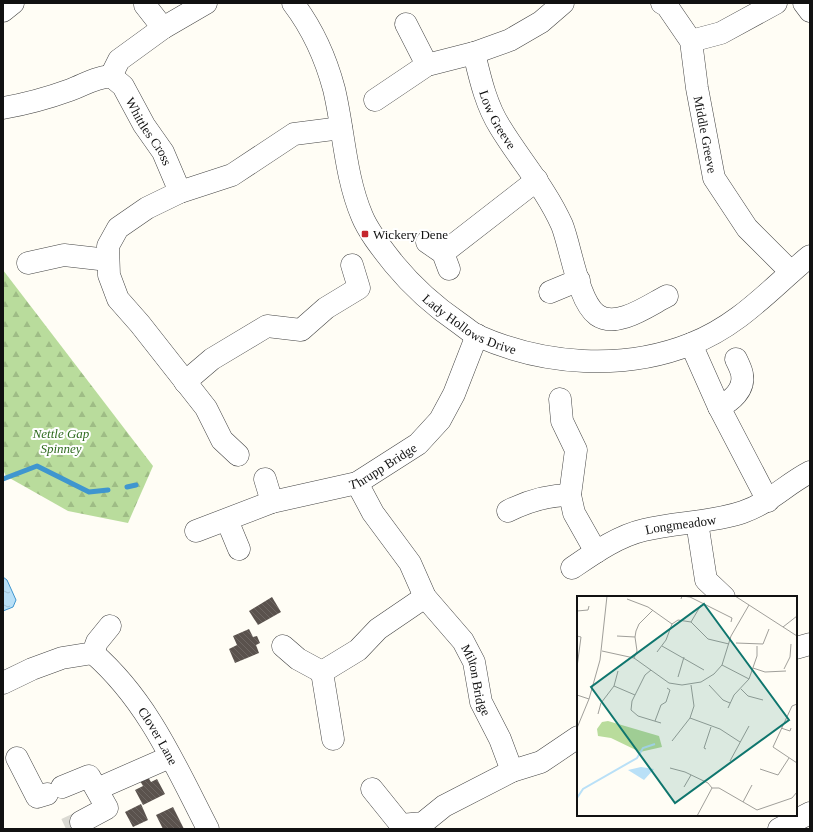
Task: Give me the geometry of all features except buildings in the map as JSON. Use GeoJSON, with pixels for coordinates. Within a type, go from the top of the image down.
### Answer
{"type":"FeatureCollection","features":[{"type":"Feature","properties":{"kind":"street"},"geometry":{"type":"LineString","coordinates":[[3,11],[13,3]]}},
{"type":"Feature","properties":{"kind":"street"},"geometry":{"type":"LineString","coordinates":[[3,108],[26,104],[71,90],[96,77],[111,76],[119,60],[206,3]]}},
{"type":"Feature","properties":{"kind":"street"},"geometry":{"type":"LineString","coordinates":[[375,100],[427,65],[474,53],[510,40],[541,22],[563,3]]}},
{"type":"Feature","properties":{"kind":"street","name":"Middle Greeve"},"geometry":{"type":"LineString","coordinates":[[662,3],[667,6],[691,40],[697,88],[714,178],[747,228],[791,272]]}},
{"type":"Feature","properties":{"kind":"street"},"geometry":{"type":"LineString","coordinates":[[691,40],[721,33],[776,3]]}},
{"type":"Feature","properties":{"kind":"street"},"geometry":{"type":"LineString","coordinates":[[804,3],[810,11]]}},
{"type":"Feature","properties":{"kind":"street"},"geometry":{"type":"LineString","coordinates":[[145,5],[172,24]]}},
{"type":"Feature","properties":{"kind":"street","name":"Lady Hollows Drive"},"geometry":{"type":"LineString","coordinates":[[303,6],[334,89],[347,165],[362,217],[382,248],[408,280],[433,306],[477,336],[532,354],[581,362],[618,361],[651,356],[691,344],[734,321],[759,303],[810,256]]}},
{"type":"Feature","properties":{"kind":"street"},"geometry":{"type":"LineString","coordinates":[[406,24],[427,65]]}},
{"type":"Feature","properties":{"kind":"street","name":"Low Greeve"},"geometry":{"type":"LineString","coordinates":[[474,53],[482,87],[499,126],[537,180],[562,225],[587,305],[597,315],[610,319],[623,318],[667,296]]}},
{"type":"Feature","properties":{"kind":"street","name":"Whittles Cross"},"geometry":{"type":"LineString","coordinates":[[111,76],[123,86],[144,125],[163,152],[180,192]]}},
{"type":"Feature","properties":{"kind":"street"},"geometry":{"type":"LineString","coordinates":[[238,455],[222,440],[206,408],[140,324],[118,299],[109,275],[108,246],[118,228],[147,208],[180,192],[232,175],[294,134],[341,128]]}},
{"type":"Feature","properties":{"kind":"street"},"geometry":{"type":"LineString","coordinates":[[440,255],[537,180]]}},
{"type":"Feature","properties":{"kind":"street"},"geometry":{"type":"LineString","coordinates":[[28,263],[64,255],[108,260]]}},
{"type":"Feature","properties":{"kind":"street"},"geometry":{"type":"LineString","coordinates":[[185,382],[212,359],[267,326],[301,330],[326,308],[359,288],[352,265]]}},
{"type":"Feature","properties":{"kind":"street"},"geometry":{"type":"LineString","coordinates":[[550,292],[579,280]]}},
{"type":"Feature","properties":{"kind":"street","name":"Thrupp Bridge"},"geometry":{"type":"LineString","coordinates":[[196,531],[272,502],[358,483],[418,444],[440,420],[454,394],[477,336]]}},
{"type":"Feature","properties":{"kind":"street"},"geometry":{"type":"LineString","coordinates":[[691,344],[719,407],[768,501]]}},
{"type":"Feature","properties":{"kind":"street"},"geometry":{"type":"LineString","coordinates":[[719,407],[730,402],[740,389],[742,374],[736,359]]}},
{"type":"Feature","properties":{"kind":"street"},"geometry":{"type":"LineString","coordinates":[[560,399],[562,421],[576,450],[570,495],[574,514],[596,552]]}},
{"type":"Feature","properties":{"kind":"street","name":"Longmeadow"},"geometry":{"type":"LineString","coordinates":[[572,568],[596,552],[620,539],[644,530],[697,522],[742,512],[768,501],[810,472]]}},
{"type":"Feature","properties":{"kind":"street"},"geometry":{"type":"LineString","coordinates":[[265,479],[272,502]]}},
{"type":"Feature","properties":{"kind":"street","name":"Milton Bridge"},"geometry":{"type":"LineString","coordinates":[[358,483],[373,513],[410,563],[425,597],[463,641],[474,662],[481,702],[500,739],[512,771]]}},
{"type":"Feature","properties":{"kind":"street"},"geometry":{"type":"LineString","coordinates":[[508,511],[524,503],[556,495],[570,495]]}},
{"type":"Feature","properties":{"kind":"street"},"geometry":{"type":"LineString","coordinates":[[227,520],[239,549]]}},
{"type":"Feature","properties":{"kind":"street"},"geometry":{"type":"LineString","coordinates":[[697,522],[706,580],[723,596]]}},
{"type":"Feature","properties":{"kind":"street"},"geometry":{"type":"LineString","coordinates":[[318,674],[358,650],[378,629],[425,597]]}},
{"type":"Feature","properties":{"kind":"street"},"geometry":{"type":"LineString","coordinates":[[3,683],[32,669],[62,658],[93,653],[97,642],[110,626]]}},
{"type":"Feature","properties":{"kind":"street"},"geometry":{"type":"LineString","coordinates":[[797,648],[810,644]]}},
{"type":"Feature","properties":{"kind":"street"},"geometry":{"type":"LineString","coordinates":[[283,646],[318,674],[334,739]]}},
{"type":"Feature","properties":{"kind":"street","name":"Clover Lane"},"geometry":{"type":"LineString","coordinates":[[93,653],[129,689],[151,720],[208,829]]}},
{"type":"Feature","properties":{"kind":"street"},"geometry":{"type":"LineString","coordinates":[[372,789],[401,826],[423,823],[444,806],[512,771],[541,762],[577,738]]}},
{"type":"Feature","properties":{"kind":"street"},"geometry":{"type":"LineString","coordinates":[[17,758],[37,798],[54,791],[98,791],[170,756]]}},
{"type":"Feature","properties":{"kind":"street"},"geometry":{"type":"LineString","coordinates":[[81,822],[98,791]]}},
{"type":"Feature","properties":{"kind":"street"},"geometry":{"type":"LineString","coordinates":[[779,829],[810,813]]}},
{"type":"Feature","properties":{"kind":"green space","name":"Nettle Gap Spinney"},"geometry":{"type":"Polygon","coordinates":[[[3,270],[153,466],[128,523],[68,511],[6,476],[3,470],[3,270]]]}},
{"type":"Feature","properties":{"kind":"water"},"geometry":{"type":"Polygon","coordinates":[[[3,577],[7,580],[16,600],[13,607],[3,611],[3,577]]]}},
{"type":"Feature","properties":{"kind":"waterway"},"geometry":{"type":"LineString","coordinates":[[3,479],[37,466],[89,492],[108,490]]}},
{"type":"Feature","properties":{"kind":"waterway"},"geometry":{"type":"LineString","coordinates":[[127,487],[136,485]]}},
{"type":"Feature","properties":{"kind":"tunnel"},"geometry":{"type":"LineString","coordinates":[[66,829],[81,822]]}},
{"type":"Feature","properties":{"kind":"place","name":"Wickery Dene"},"geometry":{"type":"Point","coordinates":[365,234]}}]}
